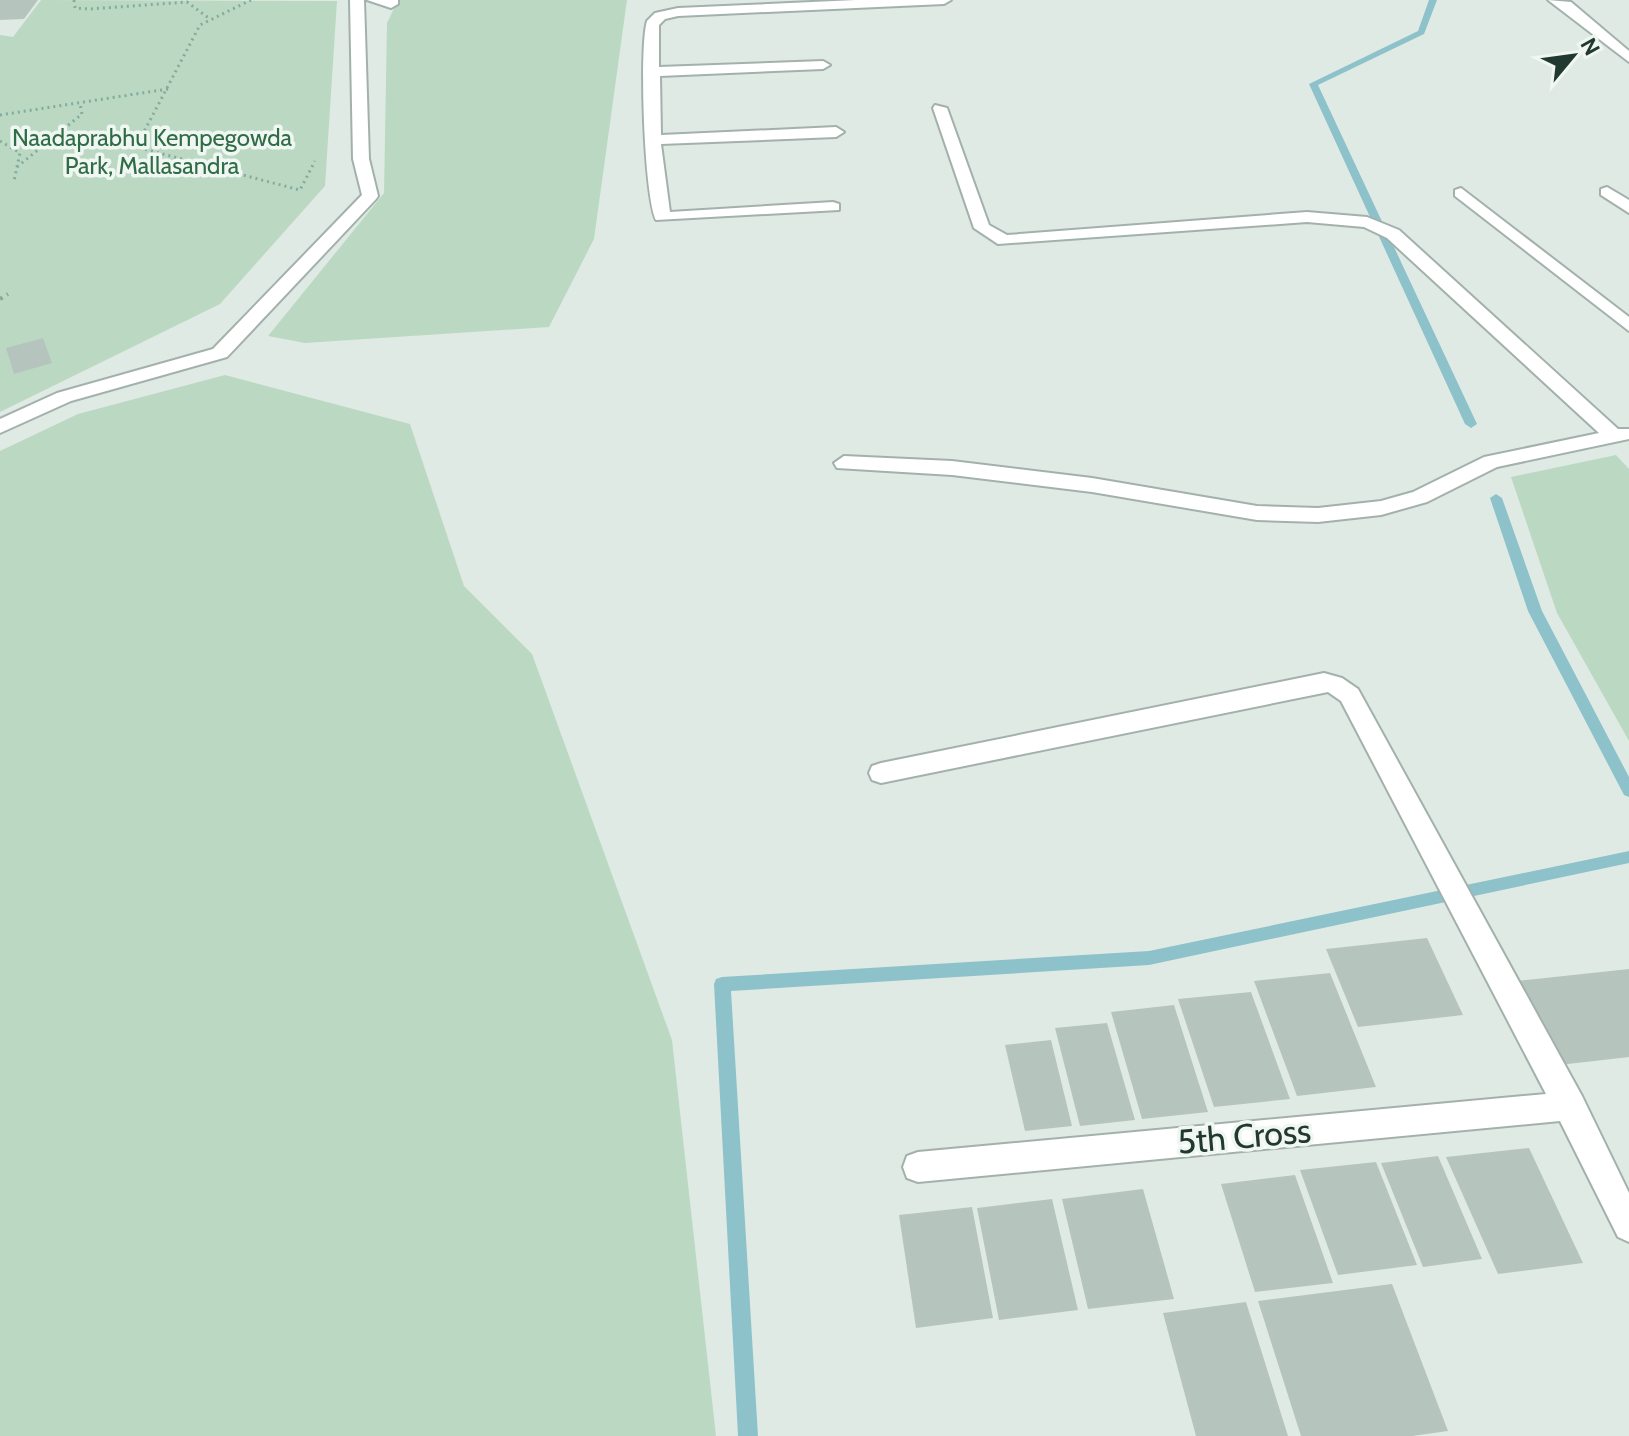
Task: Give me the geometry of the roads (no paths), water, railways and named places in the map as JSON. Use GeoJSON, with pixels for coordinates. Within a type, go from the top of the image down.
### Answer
{"type":"FeatureCollection","features":[{"type":"Feature","properties":{"kind":"street"},"geometry":{"type":"LineString","coordinates":[[0,427],[64,397],[220,353],[370,196],[361,159],[357,0]]}},
{"type":"Feature","properties":{"kind":"street"},"geometry":{"type":"LineString","coordinates":[[374,0],[391,4],[391,0]]}},
{"type":"Feature","properties":{"kind":"street"},"geometry":{"type":"LineString","coordinates":[[833,207],[662,217],[653,140],[650,72],[652,24],[660,16],[944,0]]}},
{"type":"Feature","properties":{"kind":"street"},"geometry":{"type":"LineString","coordinates":[[1555,0],[1566,5],[1629,58]]}},
{"type":"Feature","properties":{"kind":"street"},"geometry":{"type":"LineString","coordinates":[[650,72],[823,65]]}},
{"type":"Feature","properties":{"kind":"street"},"geometry":{"type":"LineString","coordinates":[[940,108],[982,228],[994,238],[1004,240],[1307,217],[1367,222],[1393,234],[1621,434]]}},
{"type":"Feature","properties":{"kind":"street"},"geometry":{"type":"LineString","coordinates":[[653,140],[836,132]]}},
{"type":"Feature","properties":{"kind":"street"},"geometry":{"type":"LineString","coordinates":[[1607,192],[1629,208]]}},
{"type":"Feature","properties":{"kind":"street"},"geometry":{"type":"LineString","coordinates":[[1461,193],[1629,326]]}},
{"type":"Feature","properties":{"kind":"street"},"geometry":{"type":"LineString","coordinates":[[844,463],[952,468],[1092,485],[1257,513],[1318,515],[1381,508],[1420,497],[1491,462],[1621,434]]}},
{"type":"Feature","properties":{"kind":"street"},"geometry":{"type":"LineString","coordinates":[[881,773],[1324,682],[1334,684],[1350,695],[1445,879],[1571,1106],[1629,1226]]}},
{"type":"Feature","properties":{"kind":"street","name":"5th Cross"},"geometry":{"type":"LineString","coordinates":[[918,1167],[1571,1106]]}},
{"type":"Feature","properties":{"kind":"waterway"},"geometry":{"type":"LineString","coordinates":[[1433,0],[1421,32],[1313,84],[1471,424]]}},
{"type":"Feature","properties":{"kind":"waterway"},"geometry":{"type":"LineString","coordinates":[[1496,498],[1535,611],[1629,791]]}},
{"type":"Feature","properties":{"kind":"waterway"},"geometry":{"type":"LineString","coordinates":[[748,1436],[722,984],[1149,958],[1629,857]]}},
{"type":"Feature","properties":{"kind":"park label","name":"Naadaprabhu Kempegowda Park, Mallasandra"},"geometry":{"type":"Point","coordinates":[152,152]}}]}
